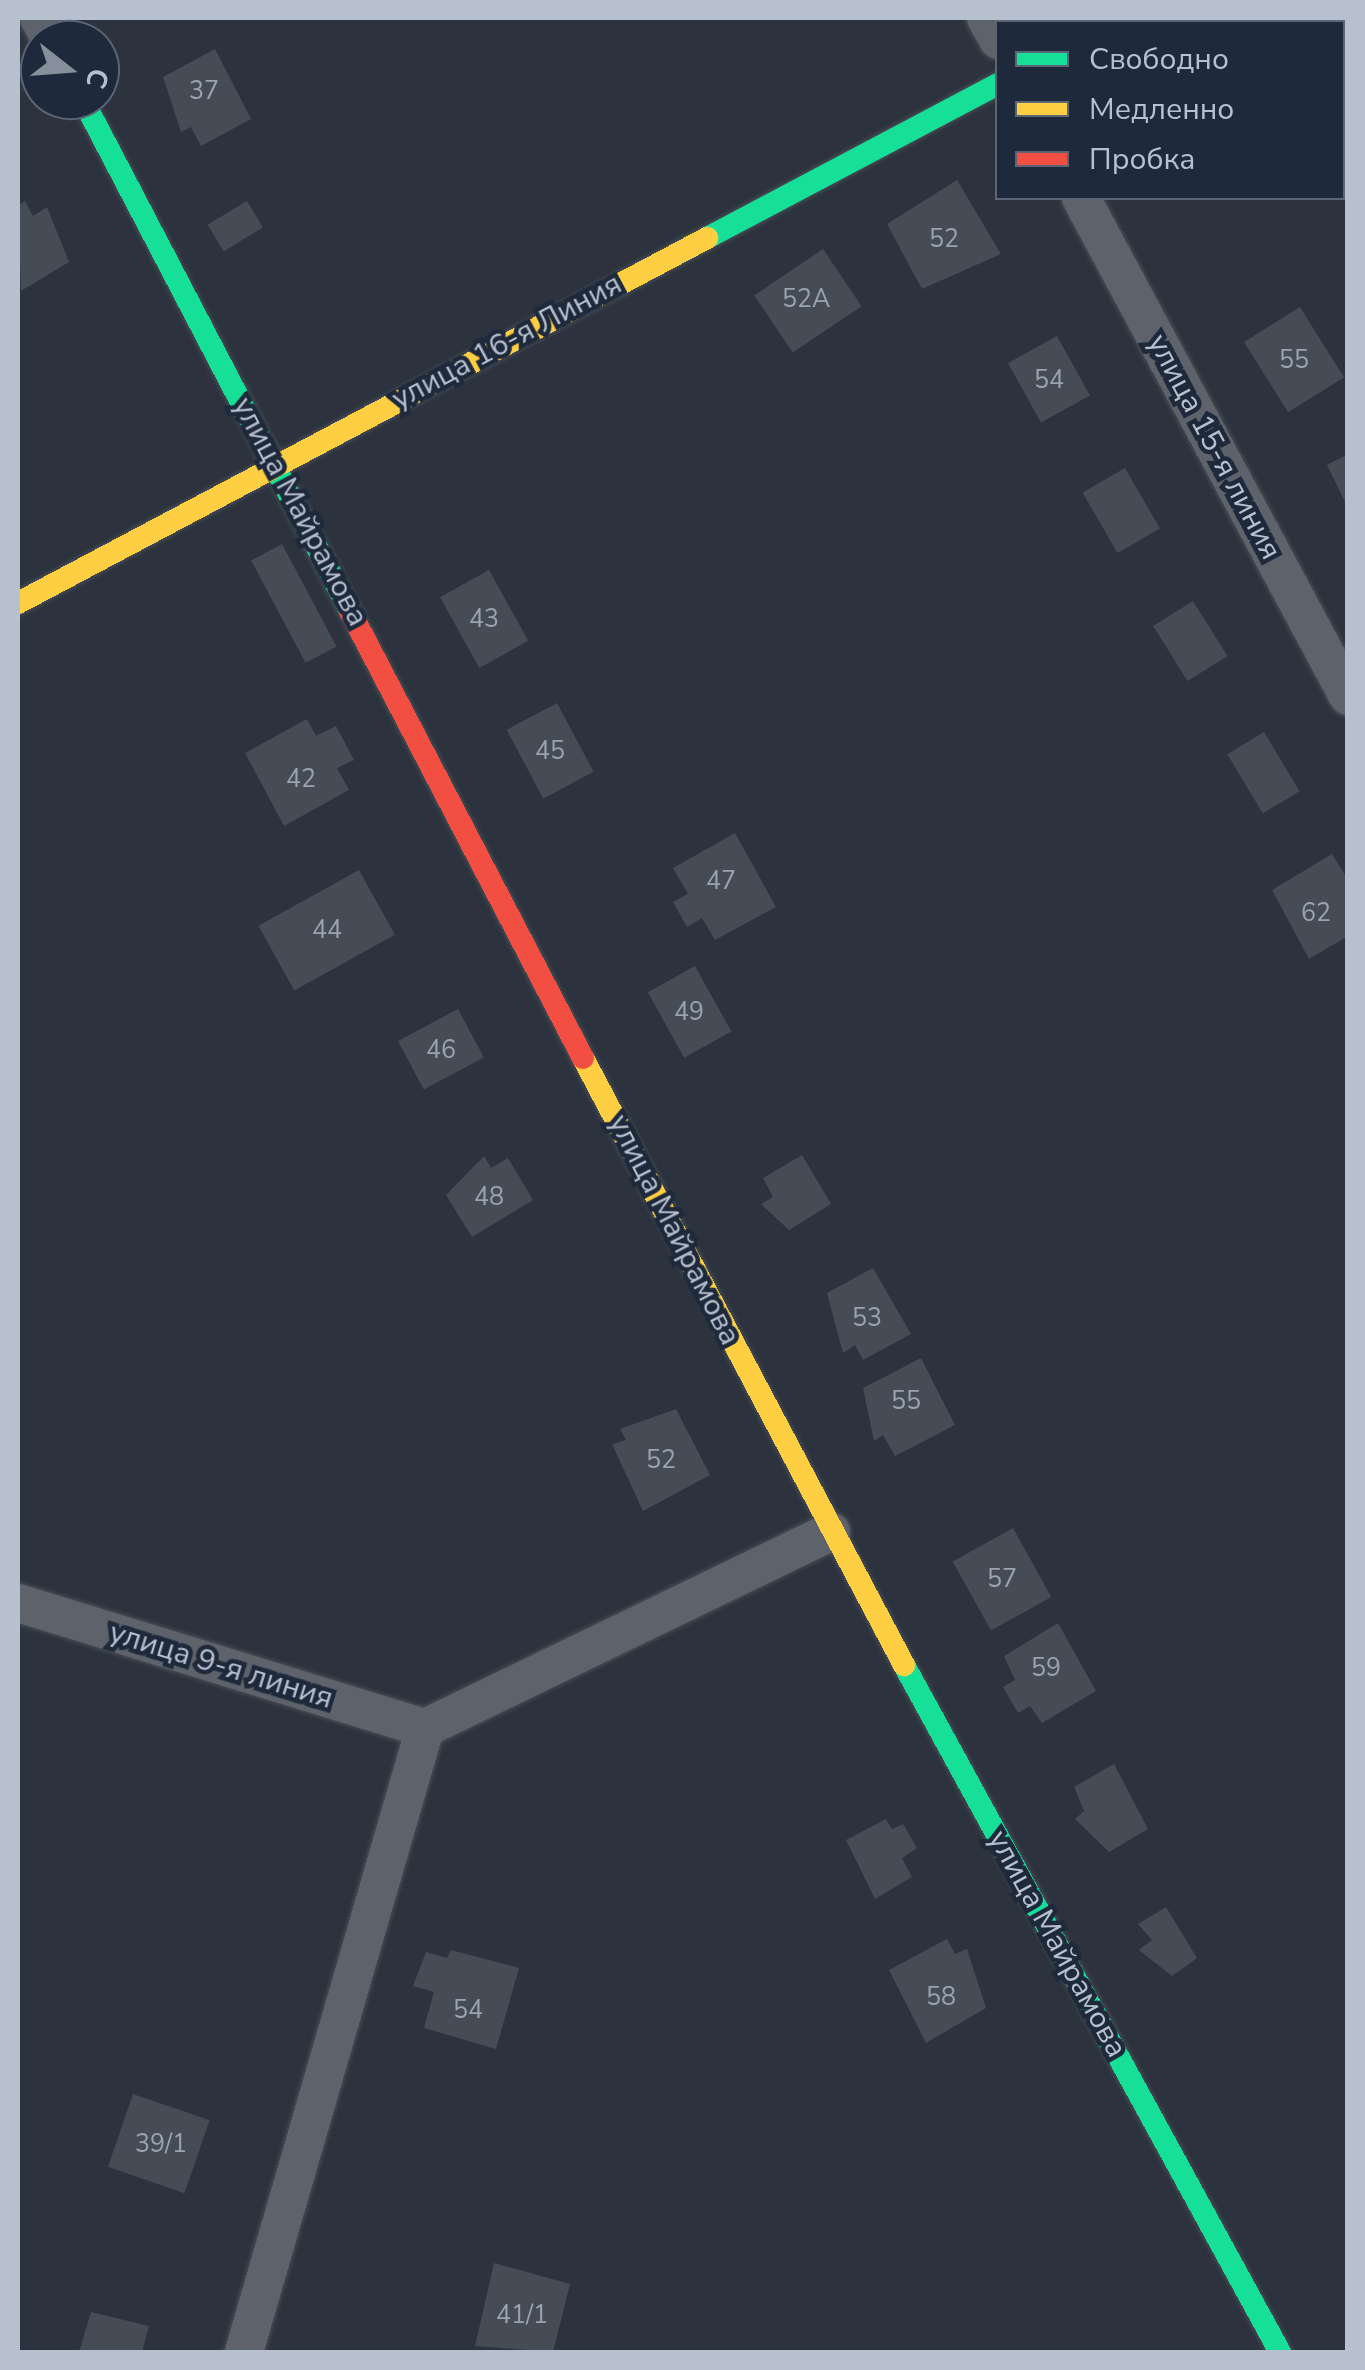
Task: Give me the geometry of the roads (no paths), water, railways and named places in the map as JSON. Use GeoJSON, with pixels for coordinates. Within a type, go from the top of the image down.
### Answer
{"type":"FeatureCollection","features":[{"type":"Feature","properties":{"kind":"street","name":"улица 16-я Линия"},"geometry":{"type":"LineString","coordinates":[[18,603],[995,86]]}},
{"type":"Feature","properties":{"kind":"street","name":"улица Майрамова"},"geometry":{"type":"LineString","coordinates":[[94,120],[831,1532],[1280,2352]]}},
{"type":"Feature","properties":{"kind":"street","name":"улица 15-я линия"},"geometry":{"type":"LineString","coordinates":[[1083,200],[1348,696]]}},
{"type":"Feature","properties":{"kind":"street"},"geometry":{"type":"LineString","coordinates":[[244,2352],[425,1728],[831,1532]]}},
{"type":"Feature","properties":{"kind":"street","name":"улица 9-я линия"},"geometry":{"type":"LineString","coordinates":[[18,1603],[425,1728]]}}]}
